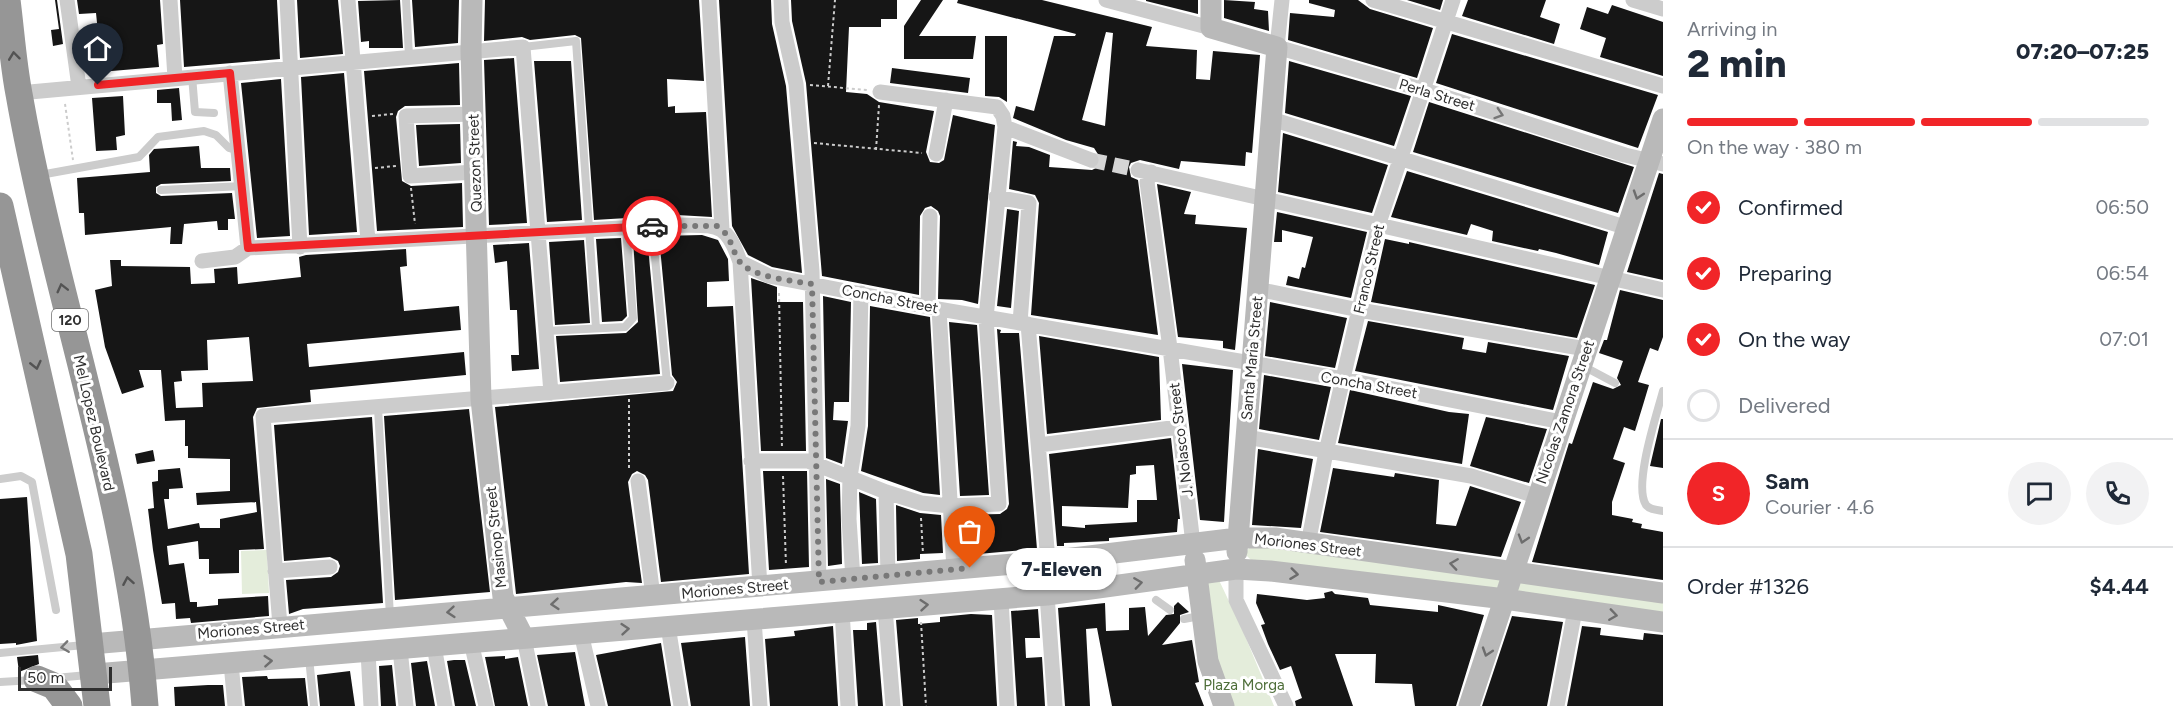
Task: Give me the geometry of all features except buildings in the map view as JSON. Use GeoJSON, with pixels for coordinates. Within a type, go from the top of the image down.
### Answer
{"type":"FeatureCollection","features":[{"type":"Feature","properties":{"kind":"highway","name":"Mel Lopez Boulevard"},"geometry":{"type":"LineString","coordinates":[[8,0],[19,93],[36,176],[120,538],[138,638],[145,706]]}},
{"type":"Feature","properties":{"kind":"highway"},"geometry":{"type":"LineString","coordinates":[[0,206],[80,554],[92,644],[97,706]]}},
{"type":"Feature","properties":{"kind":"highway"},"geometry":{"type":"LineString","coordinates":[[37,679],[54,686],[69,706]]}},
{"type":"Feature","properties":{"kind":"main road","name":"Quezon Street"},"geometry":{"type":"LineString","coordinates":[[472,0],[471,50],[481,399]]}},
{"type":"Feature","properties":{"kind":"main road"},"geometry":{"type":"LineString","coordinates":[[1211,0],[1211,28]]}},
{"type":"Feature","properties":{"kind":"main road","name":"Perla Street"},"geometry":{"type":"LineString","coordinates":[[1211,28],[1276,47]]}},
{"type":"Feature","properties":{"kind":"main road","name":"Santa Maria Street"},"geometry":{"type":"LineString","coordinates":[[1236,569],[1276,47]]}},
{"type":"Feature","properties":{"kind":"main road","name":"Nicolas Zamora Street"},"geometry":{"type":"LineString","coordinates":[[1469,706],[1536,496],[1628,228],[1656,163],[1663,119]]}},
{"type":"Feature","properties":{"kind":"main road","name":"Masinop Street"},"geometry":{"type":"LineString","coordinates":[[481,399],[503,597],[524,638]]}},
{"type":"Feature","properties":{"kind":"main road","name":"Moriones Street"},"geometry":{"type":"LineString","coordinates":[[92,644],[138,638],[954,570],[1238,538],[1275,538],[1663,594]]}},
{"type":"Feature","properties":{"kind":"main road","name":"J. Nolasco Street"},"geometry":{"type":"LineString","coordinates":[[1193,544],[1196,574],[1192,617],[1224,706]]}},
{"type":"Feature","properties":{"kind":"main road","name":"Moriones Street"},"geometry":{"type":"LineString","coordinates":[[95,674],[1047,595],[1236,569],[1505,599],[1663,622]]}},
{"type":"Feature","properties":{"kind":"street"},"geometry":{"type":"LineString","coordinates":[[67,0],[79,87]]}},
{"type":"Feature","properties":{"kind":"street"},"geometry":{"type":"LineString","coordinates":[[171,0],[175,78]]}},
{"type":"Feature","properties":{"kind":"street"},"geometry":{"type":"LineString","coordinates":[[287,0],[300,246]]}},
{"type":"Feature","properties":{"kind":"street"},"geometry":{"type":"LineString","coordinates":[[348,0],[360,169],[368,242]]}},
{"type":"Feature","properties":{"kind":"street"},"geometry":{"type":"LineString","coordinates":[[709,0],[722,229],[733,245],[740,262],[760,587]]}},
{"type":"Feature","properties":{"kind":"street"},"geometry":{"type":"LineString","coordinates":[[781,0],[782,22],[796,84],[812,284],[819,582]]}},
{"type":"Feature","properties":{"kind":"street"},"geometry":{"type":"LineString","coordinates":[[1106,0],[1132,4],[1211,28]]}},
{"type":"Feature","properties":{"kind":"street","name":"Santa Maria Street"},"geometry":{"type":"LineString","coordinates":[[1276,47],[1282,0]]}},
{"type":"Feature","properties":{"kind":"street"},"geometry":{"type":"LineString","coordinates":[[1373,0],[1663,86]]}},
{"type":"Feature","properties":{"kind":"street","name":"Franco Street"},"geometry":{"type":"LineString","coordinates":[[1308,544],[1326,453],[1379,223],[1453,0]]}},
{"type":"Feature","properties":{"kind":"street"},"geometry":{"type":"LineString","coordinates":[[1633,0],[1663,9]]}},
{"type":"Feature","properties":{"kind":"street"},"geometry":{"type":"LineString","coordinates":[[19,93],[523,47],[551,393]]}},
{"type":"Feature","properties":{"kind":"street","name":"Perla Street"},"geometry":{"type":"LineString","coordinates":[[1276,47],[1424,90],[1656,163]]}},
{"type":"Feature","properties":{"kind":"street"},"geometry":{"type":"LineString","coordinates":[[230,73],[240,151],[248,248]]}},
{"type":"Feature","properties":{"kind":"street"},"geometry":{"type":"LineString","coordinates":[[751,461],[808,461],[886,492],[921,503],[950,506],[999,504],[986,318],[996,197],[1005,127],[1003,116],[997,107],[880,92]]}},
{"type":"Feature","properties":{"kind":"street"},"geometry":{"type":"LineString","coordinates":[[936,154],[946,99]]}},
{"type":"Feature","properties":{"kind":"street"},"geometry":{"type":"LineString","coordinates":[[473,114],[406,116],[410,171],[476,172]]}},
{"type":"Feature","properties":{"kind":"street"},"geometry":{"type":"LineString","coordinates":[[1271,119],[1628,228]]}},
{"type":"Feature","properties":{"kind":"street"},"geometry":{"type":"LineString","coordinates":[[1005,127],[1091,160]]}},
{"type":"Feature","properties":{"kind":"street","name":"J. Nolasco Street"},"geometry":{"type":"LineString","coordinates":[[1193,544],[1170,348],[1144,171],[1264,197]]}},
{"type":"Feature","properties":{"kind":"street"},"geometry":{"type":"LineString","coordinates":[[996,197],[1029,203],[1024,324],[1039,445],[1048,561]]}},
{"type":"Feature","properties":{"kind":"street"},"geometry":{"type":"LineString","coordinates":[[1264,197],[1663,290]]}},
{"type":"Feature","properties":{"kind":"street"},"geometry":{"type":"LineString","coordinates":[[930,216],[933,308],[954,570]]}},
{"type":"Feature","properties":{"kind":"street"},"geometry":{"type":"LineString","coordinates":[[202,261],[235,257],[248,248],[652,226],[711,226],[722,229]]}},
{"type":"Feature","properties":{"kind":"street","name":"Concha Street"},"geometry":{"type":"LineString","coordinates":[[740,262],[768,276],[986,318],[1343,379],[1562,422]]}},
{"type":"Feature","properties":{"kind":"street"},"geometry":{"type":"LineString","coordinates":[[1257,289],[1584,357]]}},
{"type":"Feature","properties":{"kind":"street"},"geometry":{"type":"LineString","coordinates":[[853,579],[849,519],[850,477],[858,426],[861,293]]}},
{"type":"Feature","properties":{"kind":"street"},"geometry":{"type":"LineString","coordinates":[[280,626],[263,416],[667,383]]}},
{"type":"Feature","properties":{"kind":"street"},"geometry":{"type":"LineString","coordinates":[[1039,445],[1179,427]]}},
{"type":"Feature","properties":{"kind":"street"},"geometry":{"type":"LineString","coordinates":[[1246,437],[1326,453],[1471,476],[1536,496]]}},
{"type":"Feature","properties":{"kind":"street"},"geometry":{"type":"LineString","coordinates":[[638,481],[653,596]]}},
{"type":"Feature","properties":{"kind":"street"},"geometry":{"type":"LineString","coordinates":[[886,492],[888,576]]}},
{"type":"Feature","properties":{"kind":"street"},"geometry":{"type":"LineString","coordinates":[[275,571],[330,567]]}},
{"type":"Feature","properties":{"kind":"street","name":"Santa Maria Street"},"geometry":{"type":"LineString","coordinates":[[1236,569],[1236,600],[1286,706]]}},
{"type":"Feature","properties":{"kind":"street"},"geometry":{"type":"LineString","coordinates":[[1047,595],[1055,706]]}},
{"type":"Feature","properties":{"kind":"street"},"geometry":{"type":"LineString","coordinates":[[1001,599],[1007,706]]}},
{"type":"Feature","properties":{"kind":"street"},"geometry":{"type":"LineString","coordinates":[[885,608],[893,706]]}},
{"type":"Feature","properties":{"kind":"street"},"geometry":{"type":"LineString","coordinates":[[1557,706],[1575,609]]}},
{"type":"Feature","properties":{"kind":"street"},"geometry":{"type":"LineString","coordinates":[[842,611],[848,706]]}},
{"type":"Feature","properties":{"kind":"street"},"geometry":{"type":"LineString","coordinates":[[754,619],[760,706]]}},
{"type":"Feature","properties":{"kind":"street"},"geometry":{"type":"LineString","coordinates":[[668,626],[681,706]]}},
{"type":"Feature","properties":{"kind":"street"},"geometry":{"type":"LineString","coordinates":[[581,633],[598,706]]}},
{"type":"Feature","properties":{"kind":"street","name":"Masinop Street"},"geometry":{"type":"LineString","coordinates":[[524,638],[538,706]]}},
{"type":"Feature","properties":{"kind":"street"},"geometry":{"type":"LineString","coordinates":[[471,642],[486,706]]}},
{"type":"Feature","properties":{"kind":"street"},"geometry":{"type":"LineString","coordinates":[[434,646],[445,706]]}},
{"type":"Feature","properties":{"kind":"street"},"geometry":{"type":"LineString","coordinates":[[400,649],[406,706]]}},
{"type":"Feature","properties":{"kind":"street"},"geometry":{"type":"LineString","coordinates":[[368,652],[371,706]]}},
{"type":"Feature","properties":{"kind":"street"},"geometry":{"type":"LineString","coordinates":[[231,663],[235,706]]}},
{"type":"Feature","properties":{"kind":"lane"},"geometry":{"type":"LineString","coordinates":[[406,0],[409,56]]}},
{"type":"Feature","properties":{"kind":"lane"},"geometry":{"type":"LineString","coordinates":[[523,47],[576,41],[596,328]]}},
{"type":"Feature","properties":{"kind":"lane"},"geometry":{"type":"LineString","coordinates":[[192,76],[195,112],[214,113]]}},
{"type":"Feature","properties":{"kind":"lane"},"geometry":{"type":"LineString","coordinates":[[36,176],[139,157],[158,137],[204,131],[216,135],[229,148],[240,151]]}},
{"type":"Feature","properties":{"kind":"lane"},"geometry":{"type":"LineString","coordinates":[[161,190],[243,186]]}},
{"type":"Feature","properties":{"kind":"lane"},"geometry":{"type":"LineString","coordinates":[[652,226],[667,383]]}},
{"type":"Feature","properties":{"kind":"lane"},"geometry":{"type":"LineString","coordinates":[[546,331],[625,327],[633,318],[626,228]]}},
{"type":"Feature","properties":{"kind":"lane"},"geometry":{"type":"LineString","coordinates":[[1584,357],[1615,383]]}},
{"type":"Feature","properties":{"kind":"lane"},"geometry":{"type":"LineString","coordinates":[[1663,391],[1641,482],[1645,504],[1651,509],[1663,511]]}},
{"type":"Feature","properties":{"kind":"lane"},"geometry":{"type":"LineString","coordinates":[[378,408],[390,617]]}},
{"type":"Feature","properties":{"kind":"lane"},"geometry":{"type":"LineString","coordinates":[[0,479],[21,476],[32,482],[56,610]]}},
{"type":"Feature","properties":{"kind":"lane"},"geometry":{"type":"LineString","coordinates":[[1156,600],[1170,610]]}},
{"type":"Feature","properties":{"kind":"lane"},"geometry":{"type":"LineString","coordinates":[[0,653],[39,651],[92,644]]}},
{"type":"Feature","properties":{"kind":"lane"},"geometry":{"type":"LineString","coordinates":[[309,658],[314,706]]}},
{"type":"Feature","properties":{"kind":"lane"},"geometry":{"type":"LineString","coordinates":[[0,682],[95,674]]}},
{"type":"Feature","properties":{"kind":"path"},"geometry":{"type":"LineString","coordinates":[[828,86],[835,0]]}},
{"type":"Feature","properties":{"kind":"path"},"geometry":{"type":"LineString","coordinates":[[796,84],[880,92],[876,150]]}},
{"type":"Feature","properties":{"kind":"path"},"geometry":{"type":"LineString","coordinates":[[63,89],[74,169]]}},
{"type":"Feature","properties":{"kind":"path"},"geometry":{"type":"LineString","coordinates":[[357,116],[406,116]]}},
{"type":"Feature","properties":{"kind":"path"},"geometry":{"type":"LineString","coordinates":[[802,142],[936,154]]}},
{"type":"Feature","properties":{"kind":"path"},"geometry":{"type":"LineString","coordinates":[[360,169],[410,171],[416,239]]}},
{"type":"Feature","properties":{"kind":"path"},"geometry":{"type":"LineString","coordinates":[[778,288],[787,573]]}},
{"type":"Feature","properties":{"kind":"path"},"geometry":{"type":"LineString","coordinates":[[628,387],[629,477],[632,481],[638,481]]}},
{"type":"Feature","properties":{"kind":"path"},"geometry":{"type":"LineString","coordinates":[[921,503],[923,559]]}},
{"type":"Feature","properties":{"kind":"path"},"geometry":{"type":"LineString","coordinates":[[920,605],[926,706]]}},
{"type":"Feature","properties":{"kind":"green space"},"geometry":{"type":"Polygon","coordinates":[[[1251,545],[1501,578],[1495,594],[1253,562],[1245,554],[1251,545]]]}},
{"type":"Feature","properties":{"kind":"green space"},"geometry":{"type":"Polygon","coordinates":[[[267,550],[269,593],[242,594],[241,551],[267,550]]]}},
{"type":"Feature","properties":{"kind":"green space","name":"Plaza Morga"},"geometry":{"type":"Polygon","coordinates":[[[1218,578],[1274,706],[1232,706],[1209,633],[1204,581],[1218,578]]]}},
{"type":"Feature","properties":{"kind":"green space"},"geometry":{"type":"Polygon","coordinates":[[[1518,580],[1663,599],[1663,614],[1513,596],[1518,580]]]}},
{"type":"Feature","properties":{"kind":"tunnel"},"geometry":{"type":"LineString","coordinates":[[1091,160],[1138,170]]}},
{"type":"Feature","properties":{"kind":"way so far"},"geometry":{"type":"LineString","coordinates":[[652,226],[717,226],[728,236],[740,262],[750,269],[768,276],[812,284],[819,582],[970,568]]}},
{"type":"Feature","properties":{"kind":"place","name":"7-Eleven"},"geometry":{"type":"Point","coordinates":[970,568]}},
{"type":"Feature","properties":{"kind":"route"},"geometry":{"type":"LineString","coordinates":[[98,85],[230,73],[240,151],[248,248],[652,226]]}}]}
